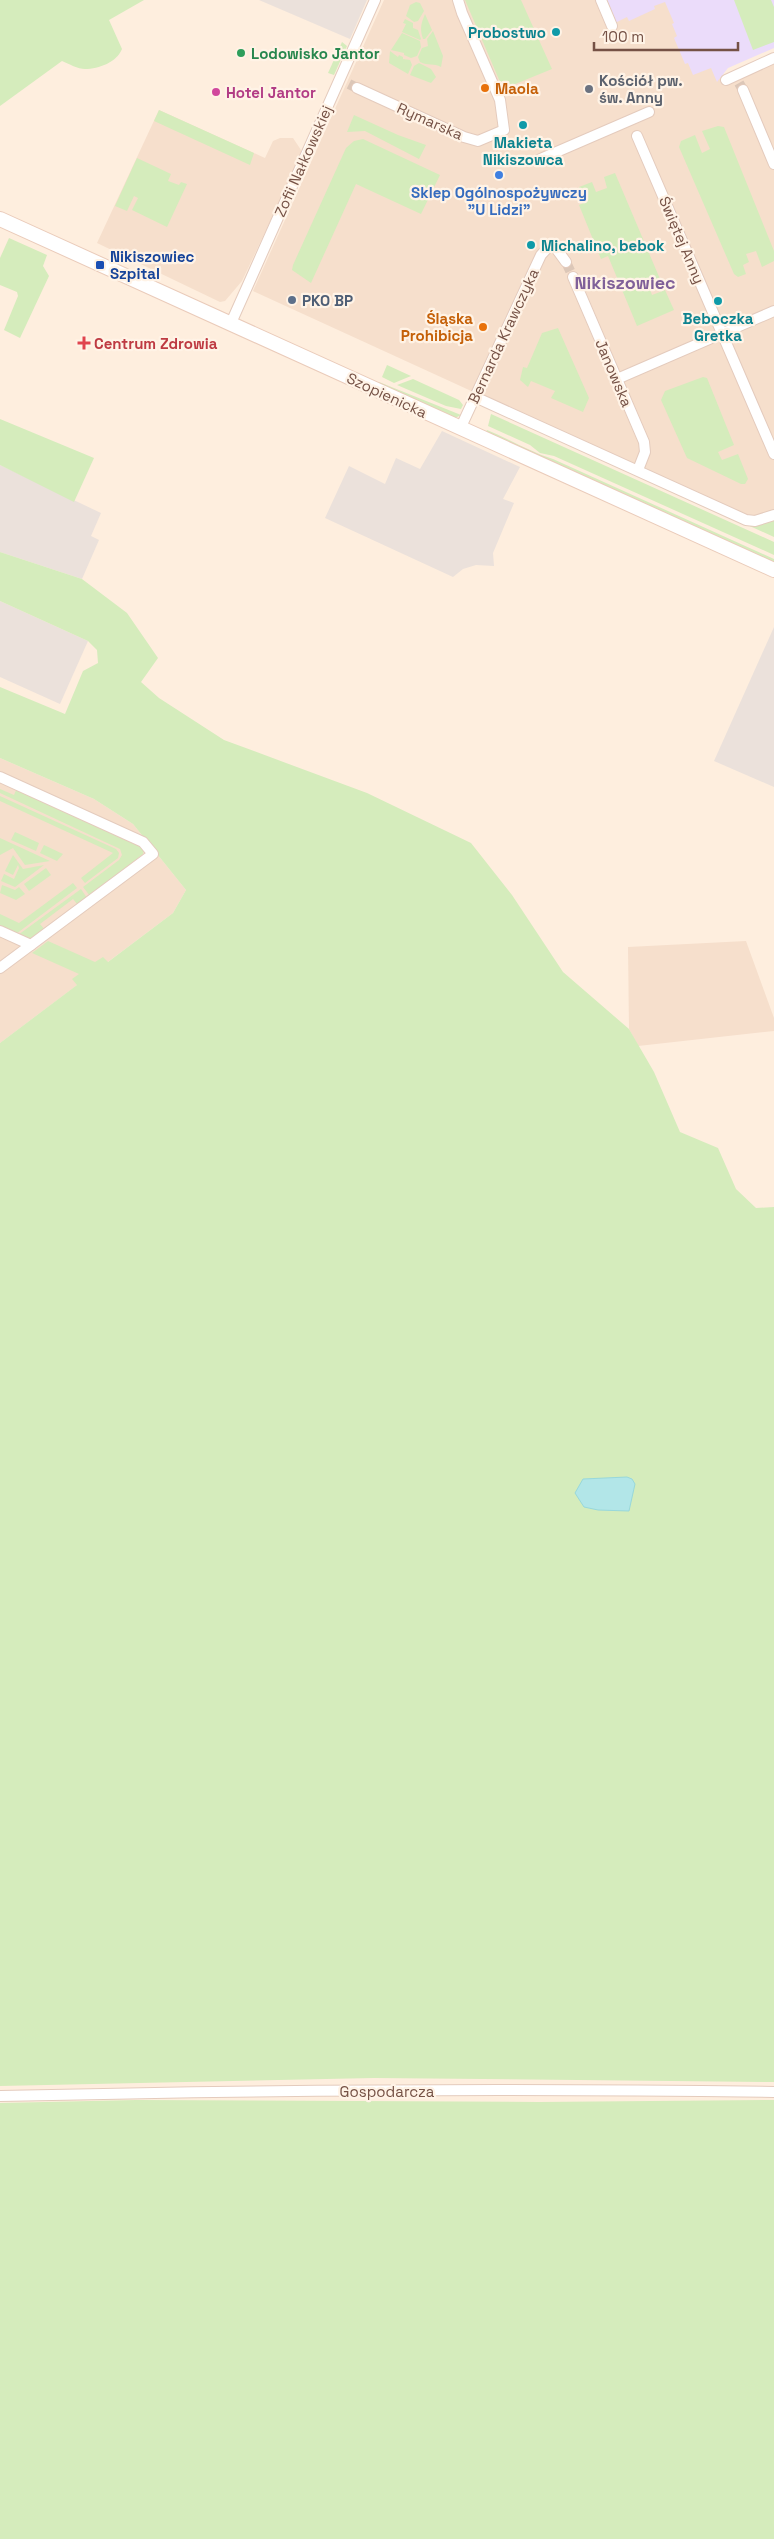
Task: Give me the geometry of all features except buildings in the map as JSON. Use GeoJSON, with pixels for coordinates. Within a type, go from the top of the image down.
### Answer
{"type":"FeatureCollection","features":[{"type":"Feature","properties":{"kind":"street","name":"Zofii Nałkowskiej"},"geometry":{"type":"LineString","coordinates":[[231,323],[351,85],[376,0]]}},
{"type":"Feature","properties":{"kind":"street","name":"Rymarska"},"geometry":{"type":"LineString","coordinates":[[351,85],[464,137],[478,141],[504,130],[500,100],[458,0]]}},
{"type":"Feature","properties":{"kind":"street"},"geometry":{"type":"LineString","coordinates":[[601,0],[612,26]]}},
{"type":"Feature","properties":{"kind":"street"},"geometry":{"type":"LineString","coordinates":[[774,58],[736,82],[774,164]]}},
{"type":"Feature","properties":{"kind":"street"},"geometry":{"type":"LineString","coordinates":[[538,160],[634,128],[650,112]]}},
{"type":"Feature","properties":{"kind":"street","name":"Świętej Anny"},"geometry":{"type":"LineString","coordinates":[[634,128],[774,454]]}},
{"type":"Feature","properties":{"kind":"street","name":"Szopienicka"},"geometry":{"type":"LineString","coordinates":[[0,219],[774,570]]}},
{"type":"Feature","properties":{"kind":"street","name":"Bernarda Krawczyka"},"geometry":{"type":"LineString","coordinates":[[460,429],[541,255],[550,246],[559,250],[566,262]]}},
{"type":"Feature","properties":{"kind":"street","name":"Janowska"},"geometry":{"type":"LineString","coordinates":[[573,277],[646,447],[638,470]]}},
{"type":"Feature","properties":{"kind":"street"},"geometry":{"type":"LineString","coordinates":[[616,379],[774,311]]}},
{"type":"Feature","properties":{"kind":"street"},"geometry":{"type":"LineString","coordinates":[[475,397],[746,520],[755,521],[774,515]]}},
{"type":"Feature","properties":{"kind":"street"},"geometry":{"type":"LineString","coordinates":[[0,777],[143,842],[153,854],[0,968]]}},
{"type":"Feature","properties":{"kind":"street"},"geometry":{"type":"LineString","coordinates":[[0,931],[31,945]]}},
{"type":"Feature","properties":{"kind":"street","name":"Gospodarcza"},"geometry":{"type":"LineString","coordinates":[[0,2096],[596,2089],[774,2092]]}},
{"type":"Feature","properties":{"kind":"shaded area"},"geometry":{"type":"Polygon","coordinates":[[[259,0],[367,0],[350,39],[259,0]]]}},
{"type":"Feature","properties":{"kind":"shaded area"},"geometry":{"type":"Polygon","coordinates":[[[384,0],[691,0],[723,83],[774,61],[774,511],[753,518],[746,517],[253,291],[384,0]]]}},
{"type":"Feature","properties":{"kind":"shaded area"},"geometry":{"type":"Polygon","coordinates":[[[605,0],[774,0],[774,48],[728,68],[717,82],[711,68],[693,75],[688,63],[685,64],[674,38],[677,36],[672,24],[674,23],[665,2],[654,6],[655,9],[629,21],[627,17],[615,23],[605,0]]]}},
{"type":"Feature","properties":{"kind":"shaded area"},"geometry":{"type":"Polygon","coordinates":[[[159,110],[265,158],[273,141],[280,138],[293,138],[301,150],[301,156],[242,281],[225,301],[220,302],[97,243],[159,110]]]}},
{"type":"Feature","properties":{"kind":"shaded area"},"geometry":{"type":"Polygon","coordinates":[[[442,431],[520,467],[503,499],[514,503],[493,553],[494,566],[476,565],[463,569],[453,577],[325,518],[349,466],[385,484],[396,458],[420,469],[442,431]]]}},
{"type":"Feature","properties":{"kind":"shaded area"},"geometry":{"type":"Polygon","coordinates":[[[0,465],[101,513],[91,536],[99,540],[82,579],[0,552],[0,465]]]}},
{"type":"Feature","properties":{"kind":"shaded area"},"geometry":{"type":"Polygon","coordinates":[[[0,601],[88,641],[60,704],[0,677],[0,601]]]}},
{"type":"Feature","properties":{"kind":"shaded area"},"geometry":{"type":"Polygon","coordinates":[[[774,627],[774,787],[714,761],[774,627]]]}},
{"type":"Feature","properties":{"kind":"shaded area"},"geometry":{"type":"Polygon","coordinates":[[[0,758],[94,799],[133,824],[186,890],[173,913],[0,1043],[0,758]]]}},
{"type":"Feature","properties":{"kind":"shaded area"},"geometry":{"type":"Polygon","coordinates":[[[746,941],[774,1018],[774,1031],[638,1046],[629,1029],[628,947],[746,941]]]}},
{"type":"Feature","properties":{"kind":"green space"},"geometry":{"type":"Polygon","coordinates":[[[0,0],[144,0],[109,20],[122,49],[120,54],[112,61],[96,68],[85,69],[62,61],[0,106],[0,0]]]}},
{"type":"Feature","properties":{"kind":"green space"},"geometry":{"type":"Polygon","coordinates":[[[465,0],[521,0],[552,69],[503,89],[465,0]]]}},
{"type":"Feature","properties":{"kind":"green space"},"geometry":{"type":"Polygon","coordinates":[[[734,0],[771,0],[774,7],[774,42],[753,50],[734,0]]]}},
{"type":"Feature","properties":{"kind":"green space"},"geometry":{"type":"Polygon","coordinates":[[[416,2],[420,3],[424,11],[418,21],[414,22],[406,16],[410,5],[416,2]]]}},
{"type":"Feature","properties":{"kind":"green space"},"geometry":{"type":"Polygon","coordinates":[[[425,14],[432,30],[423,39],[421,28],[425,14]]]}},
{"type":"Feature","properties":{"kind":"green space"},"geometry":{"type":"Polygon","coordinates":[[[405,19],[413,23],[413,28],[418,30],[420,40],[402,32],[406,24],[403,23],[405,19]]]}},
{"type":"Feature","properties":{"kind":"green space"},"geometry":{"type":"Polygon","coordinates":[[[433,31],[443,56],[441,67],[420,62],[418,57],[422,48],[428,46],[427,39],[433,31]]]}},
{"type":"Feature","properties":{"kind":"green space"},"geometry":{"type":"Polygon","coordinates":[[[402,33],[420,41],[421,47],[417,56],[411,58],[404,55],[404,53],[391,50],[402,33]]]}},
{"type":"Feature","properties":{"kind":"green space"},"geometry":{"type":"Polygon","coordinates":[[[342,42],[347,46],[334,75],[328,73],[342,42]]]}},
{"type":"Feature","properties":{"kind":"green space"},"geometry":{"type":"Polygon","coordinates":[[[390,51],[398,57],[399,55],[403,59],[410,60],[412,65],[408,74],[389,63],[390,51]]]}},
{"type":"Feature","properties":{"kind":"green space"},"geometry":{"type":"Polygon","coordinates":[[[419,63],[431,69],[436,77],[431,83],[410,75],[414,66],[419,63]]]}},
{"type":"Feature","properties":{"kind":"green space"},"geometry":{"type":"Polygon","coordinates":[[[159,110],[254,153],[250,165],[154,121],[159,110]]]}},
{"type":"Feature","properties":{"kind":"green space"},"geometry":{"type":"Polygon","coordinates":[[[354,115],[398,135],[426,145],[419,159],[365,131],[347,132],[354,115]]]}},
{"type":"Feature","properties":{"kind":"green space"},"geometry":{"type":"Polygon","coordinates":[[[718,126],[724,127],[774,251],[774,261],[762,267],[756,251],[746,254],[749,262],[743,265],[746,274],[738,277],[734,274],[679,147],[681,141],[695,135],[702,153],[710,149],[702,131],[718,126]]]}},
{"type":"Feature","properties":{"kind":"green space"},"geometry":{"type":"Polygon","coordinates":[[[363,139],[440,175],[421,214],[356,184],[311,283],[292,270],[293,265],[346,148],[354,141],[363,139]]]}},
{"type":"Feature","properties":{"kind":"green space"},"geometry":{"type":"Polygon","coordinates":[[[137,158],[171,174],[168,181],[179,185],[181,182],[187,184],[167,227],[132,210],[138,198],[134,196],[127,211],[115,206],[137,158]]]}},
{"type":"Feature","properties":{"kind":"green space"},"geometry":{"type":"Polygon","coordinates":[[[615,173],[660,279],[648,284],[652,295],[665,290],[674,310],[637,326],[608,256],[601,259],[579,205],[585,202],[579,187],[592,182],[596,192],[607,188],[604,177],[615,173]]]}},
{"type":"Feature","properties":{"kind":"green space"},"geometry":{"type":"Polygon","coordinates":[[[9,238],[47,255],[43,266],[49,276],[20,338],[4,330],[18,296],[17,292],[0,285],[0,258],[9,238]]]}},
{"type":"Feature","properties":{"kind":"green space"},"geometry":{"type":"Polygon","coordinates":[[[558,328],[589,398],[583,412],[551,398],[555,391],[531,381],[528,387],[520,380],[523,367],[527,368],[542,333],[558,328]]]}},
{"type":"Feature","properties":{"kind":"green space"},"geometry":{"type":"Polygon","coordinates":[[[387,365],[411,376],[394,383],[382,377],[387,365]]]}},
{"type":"Feature","properties":{"kind":"green space"},"geometry":{"type":"Polygon","coordinates":[[[703,377],[707,378],[734,445],[718,452],[722,460],[738,454],[748,479],[745,484],[741,484],[687,458],[661,400],[665,391],[703,377]]]}},
{"type":"Feature","properties":{"kind":"green space"},"geometry":{"type":"Polygon","coordinates":[[[413,379],[459,400],[463,405],[461,409],[446,406],[397,385],[413,379]]]}},
{"type":"Feature","properties":{"kind":"green space"},"geometry":{"type":"Polygon","coordinates":[[[379,382],[461,415],[455,418],[381,387],[379,382]]]}},
{"type":"Feature","properties":{"kind":"green space"},"geometry":{"type":"Polygon","coordinates":[[[491,414],[774,542],[774,555],[554,456],[540,453],[530,445],[488,426],[491,414]]]}},
{"type":"Feature","properties":{"kind":"green space"},"geometry":{"type":"Polygon","coordinates":[[[0,419],[94,458],[74,502],[0,465],[0,419]]]}},
{"type":"Feature","properties":{"kind":"green space"},"geometry":{"type":"Polygon","coordinates":[[[487,430],[774,559],[774,565],[485,434],[487,430]]]}},
{"type":"Feature","properties":{"kind":"green space"},"geometry":{"type":"Polygon","coordinates":[[[635,474],[747,523],[774,519],[774,537],[635,474]]]}},
{"type":"Feature","properties":{"kind":"green space"},"geometry":{"type":"Polygon","coordinates":[[[0,552],[82,579],[127,613],[158,658],[141,682],[159,698],[224,740],[367,793],[471,843],[512,895],[563,972],[629,1029],[654,1072],[680,1132],[718,1148],[736,1189],[756,1208],[774,1207],[774,2082],[374,2078],[0,2086],[0,1043],[77,985],[72,979],[79,974],[32,953],[48,941],[95,962],[103,957],[108,962],[173,913],[186,890],[133,824],[94,799],[0,758],[0,687],[65,714],[83,671],[98,663],[97,650],[88,641],[0,601],[0,552]]]}},
{"type":"Feature","properties":{"kind":"green space"},"geometry":{"type":"Polygon","coordinates":[[[17,788],[139,844],[144,849],[143,854],[90,896],[83,887],[119,860],[122,855],[120,849],[0,793],[0,789],[14,795],[17,788]]]}},
{"type":"Feature","properties":{"kind":"green space"},"geometry":{"type":"Polygon","coordinates":[[[0,796],[116,849],[119,853],[118,858],[85,883],[81,878],[113,853],[0,801],[0,796]]]}},
{"type":"Feature","properties":{"kind":"green space"},"geometry":{"type":"Polygon","coordinates":[[[15,832],[39,843],[36,851],[11,840],[15,832]]]}},
{"type":"Feature","properties":{"kind":"green space"},"geometry":{"type":"Polygon","coordinates":[[[0,838],[50,861],[25,865],[13,848],[0,855],[0,838]]]}},
{"type":"Feature","properties":{"kind":"green space"},"geometry":{"type":"Polygon","coordinates":[[[44,845],[63,854],[57,861],[40,853],[44,845]]]}},
{"type":"Feature","properties":{"kind":"green space"},"geometry":{"type":"Polygon","coordinates":[[[13,855],[23,869],[44,865],[15,887],[1,881],[4,874],[14,879],[19,868],[18,865],[13,875],[5,871],[13,855]]]}},
{"type":"Feature","properties":{"kind":"green space"},"geometry":{"type":"Polygon","coordinates":[[[46,868],[51,875],[29,891],[24,884],[46,868]]]}},
{"type":"Feature","properties":{"kind":"green space"},"geometry":{"type":"Polygon","coordinates":[[[73,883],[77,888],[16,934],[0,927],[0,914],[19,923],[73,883]]]}},
{"type":"Feature","properties":{"kind":"green space"},"geometry":{"type":"Polygon","coordinates":[[[2,885],[15,890],[19,887],[25,894],[16,900],[0,893],[2,885]]]}},
{"type":"Feature","properties":{"kind":"green space"},"geometry":{"type":"Polygon","coordinates":[[[81,889],[87,898],[78,905],[73,899],[40,924],[45,930],[29,939],[18,935],[81,889]]]}},
{"type":"Feature","properties":{"kind":"green space"},"geometry":{"type":"Polygon","coordinates":[[[136,2100],[539,2102],[774,2100],[774,2539],[0,2539],[0,2103],[136,2100]]]}},
{"type":"Feature","properties":{"kind":"water"},"geometry":{"type":"Polygon","coordinates":[[[627,1477],[632,1479],[635,1484],[629,1511],[598,1510],[584,1507],[575,1493],[583,1479],[627,1477]]]}},
{"type":"Feature","properties":{"kind":"tunnel"},"geometry":{"type":"LineString","coordinates":[[739,83],[743,90]]}},
{"type":"Feature","properties":{"kind":"tunnel"},"geometry":{"type":"LineString","coordinates":[[349,84],[357,88]]}},
{"type":"Feature","properties":{"kind":"tunnel"},"geometry":{"type":"LineString","coordinates":[[566,262],[573,277]]}},
{"type":"Feature","properties":{"kind":"place","name":"Probostwo"},"geometry":{"type":"Point","coordinates":[556,32]}},
{"type":"Feature","properties":{"kind":"place","name":"Lodowisko Jantor"},"geometry":{"type":"Point","coordinates":[241,53]}},
{"type":"Feature","properties":{"kind":"place","name":"Maola"},"geometry":{"type":"Point","coordinates":[485,88]}},
{"type":"Feature","properties":{"kind":"place","name":"Kościół pw. św. Anny"},"geometry":{"type":"Point","coordinates":[589,89]}},
{"type":"Feature","properties":{"kind":"place","name":"Hotel Jantor"},"geometry":{"type":"Point","coordinates":[216,92]}},
{"type":"Feature","properties":{"kind":"place","name":"Makieta Nikiszowca"},"geometry":{"type":"Point","coordinates":[523,125]}},
{"type":"Feature","properties":{"kind":"place","name":"Sklep Ogólnospożywczy \"U Lidzi\""},"geometry":{"type":"Point","coordinates":[499,175]}},
{"type":"Feature","properties":{"kind":"place","name":"Michalino, bebok"},"geometry":{"type":"Point","coordinates":[531,245]}},
{"type":"Feature","properties":{"kind":"place","name":"Nikiszowiec Szpital"},"geometry":{"type":"Point","coordinates":[100,265]}},
{"type":"Feature","properties":{"kind":"place","name":"PKO BP"},"geometry":{"type":"Point","coordinates":[292,300]}},
{"type":"Feature","properties":{"kind":"place","name":"Beboczka Gretka"},"geometry":{"type":"Point","coordinates":[718,301]}},
{"type":"Feature","properties":{"kind":"place","name":"Śląska Prohibicja"},"geometry":{"type":"Point","coordinates":[483,327]}},
{"type":"Feature","properties":{"kind":"place","name":"Centrum Zdrowia"},"geometry":{"type":"Point","coordinates":[84,343]}},
{"type":"Feature","properties":{"kind":"district","name":"Nikiszowiec"},"geometry":{"type":"Point","coordinates":[625,282]}}]}
